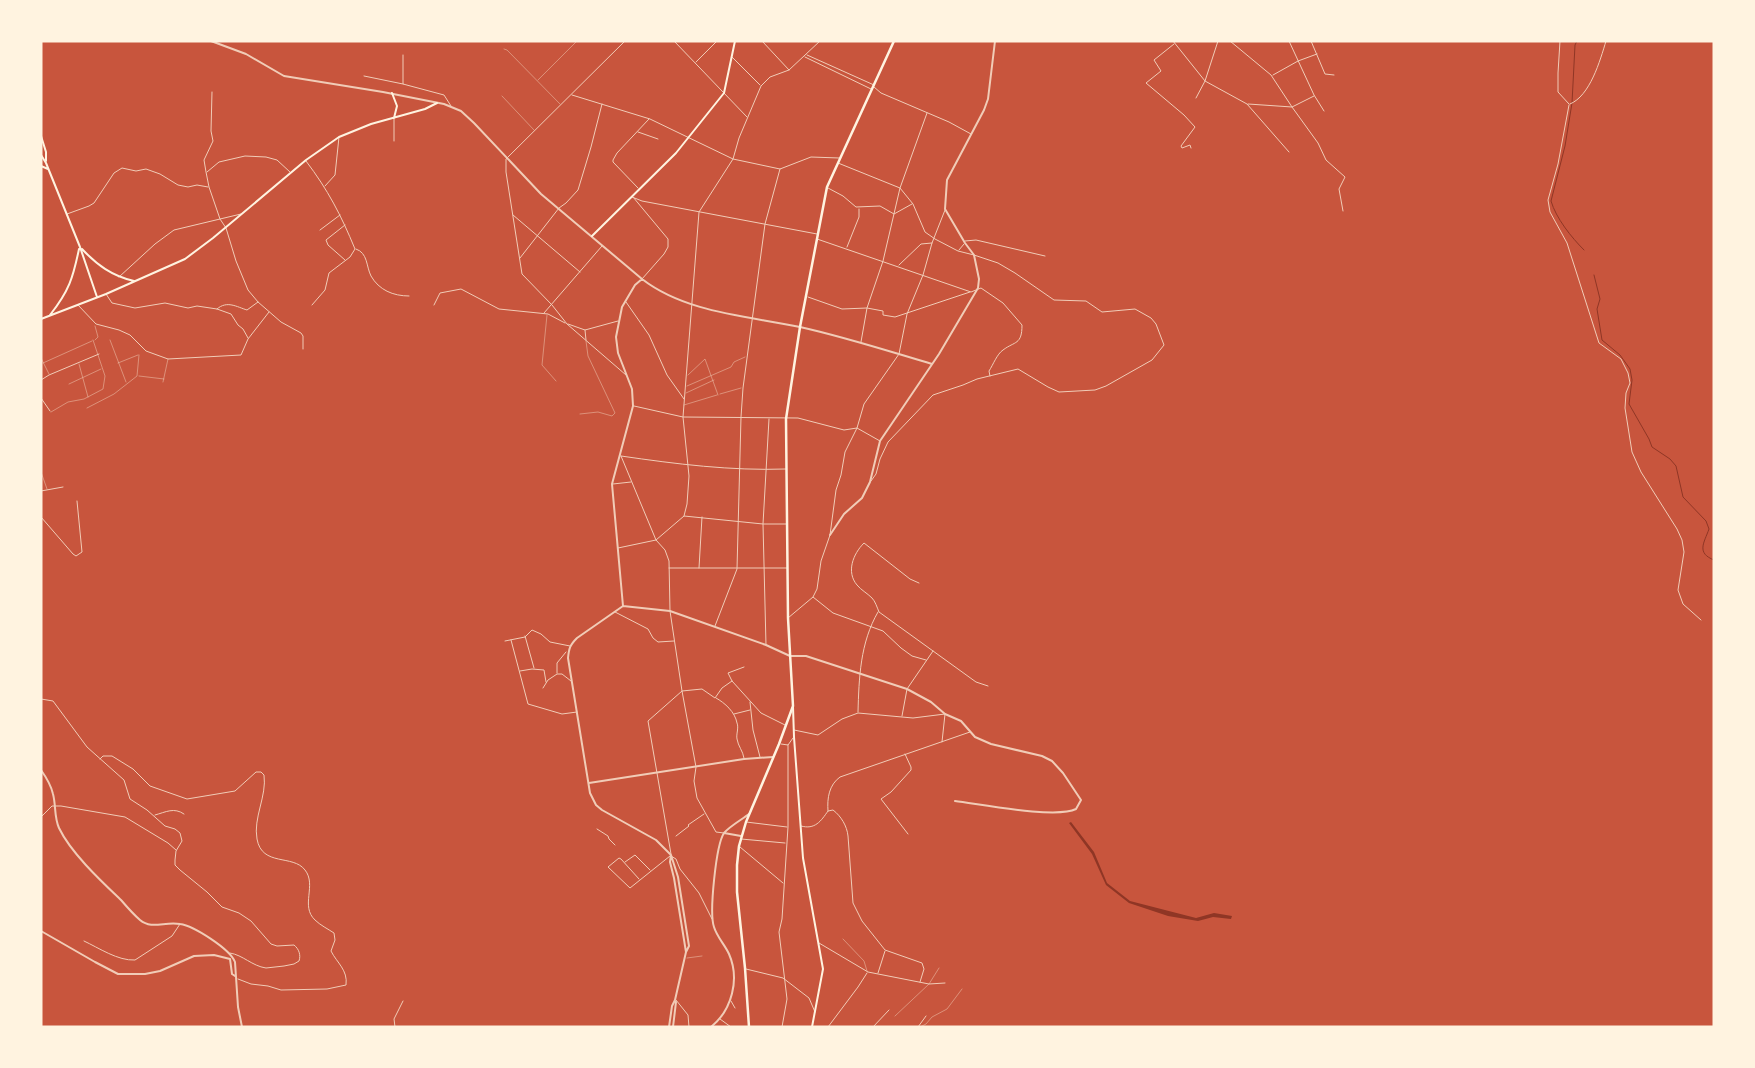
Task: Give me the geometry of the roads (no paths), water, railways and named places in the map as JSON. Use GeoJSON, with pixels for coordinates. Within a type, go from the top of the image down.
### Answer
{"type":"FeatureCollection","features":[{"type":"Feature","properties":{"kind":"main road"},"geometry":{"type":"LineString","coordinates":[[592,236],[676,153],[724,93],[735,41]]}},
{"type":"Feature","properties":{"kind":"main road"},"geometry":{"type":"LineString","coordinates":[[812,1027],[823,969],[803,858],[793,730],[788,618],[786,419],[800,328],[827,188],[894,41]]}},
{"type":"Feature","properties":{"kind":"main road"},"geometry":{"type":"LineString","coordinates":[[392,93],[397,106],[394,118]]}},
{"type":"Feature","properties":{"kind":"main road"},"geometry":{"type":"LineString","coordinates":[[41,319],[106,294],[185,259],[226,228],[290,172],[339,137],[371,124],[425,109],[437,103]]}},
{"type":"Feature","properties":{"kind":"main road"},"geometry":{"type":"LineString","coordinates":[[41,136],[46,152],[46,164]]}},
{"type":"Feature","properties":{"kind":"main road"},"geometry":{"type":"LineString","coordinates":[[41,155],[49,170],[80,247],[97,297]]}},
{"type":"Feature","properties":{"kind":"main road"},"geometry":{"type":"LineString","coordinates":[[41,166],[49,170]]}},
{"type":"Feature","properties":{"kind":"main road"},"geometry":{"type":"LineString","coordinates":[[80,247],[99,265],[119,278],[134,281]]}},
{"type":"Feature","properties":{"kind":"main road"},"geometry":{"type":"LineString","coordinates":[[50,315],[62,300],[69,287],[80,247]]}},
{"type":"Feature","properties":{"kind":"main road"},"geometry":{"type":"LineString","coordinates":[[749,1027],[737,892],[739,846],[746,822],[793,706]]}},
{"type":"Feature","properties":{"kind":"street"},"geometry":{"type":"LineString","coordinates":[[211,41],[246,54],[284,76],[392,93],[451,106],[469,118],[533,186],[642,279],[661,292],[692,304],[861,343],[932,364]]}},
{"type":"Feature","properties":{"kind":"street"},"geometry":{"type":"LineString","coordinates":[[625,41],[506,159],[506,172],[522,274],[567,324],[626,375]]}},
{"type":"Feature","properties":{"kind":"street"},"geometry":{"type":"LineString","coordinates":[[674,41],[747,117]]}},
{"type":"Feature","properties":{"kind":"street"},"geometry":{"type":"LineString","coordinates":[[695,63],[717,41]]}},
{"type":"Feature","properties":{"kind":"street"},"geometry":{"type":"LineString","coordinates":[[762,41],[789,70]]}},
{"type":"Feature","properties":{"kind":"street"},"geometry":{"type":"LineString","coordinates":[[617,548],[656,540],[684,516],[687,504],[688,466],[684,405],[700,212],[733,159],[747,117],[761,86],[770,76],[789,70],[820,41]]}},
{"type":"Feature","properties":{"kind":"street"},"geometry":{"type":"LineString","coordinates":[[788,618],[812,597],[818,589],[845,452],[857,428],[864,404],[899,354],[907,314],[923,275],[932,243],[945,209],[947,180],[972,134],[988,99],[995,41]]}},
{"type":"Feature","properties":{"kind":"street"},"geometry":{"type":"LineString","coordinates":[[1196,98],[1205,81],[1218,41]]}},
{"type":"Feature","properties":{"kind":"street"},"geometry":{"type":"LineString","coordinates":[[1230,41],[1271,75],[1318,143],[1326,160],[1345,177],[1339,189],[1343,211]]}},
{"type":"Feature","properties":{"kind":"street"},"geometry":{"type":"LineString","coordinates":[[1289,41],[1314,95],[1324,111]]}},
{"type":"Feature","properties":{"kind":"street"},"geometry":{"type":"LineString","coordinates":[[1312,41],[1325,74],[1334,75]]}},
{"type":"Feature","properties":{"kind":"street"},"geometry":{"type":"LineString","coordinates":[[1560,41],[1558,92],[1569,105]]}},
{"type":"Feature","properties":{"kind":"street"},"geometry":{"type":"LineString","coordinates":[[1569,105],[1579,101],[1596,71],[1606,41]]}},
{"type":"Feature","properties":{"kind":"street"},"geometry":{"type":"LineString","coordinates":[[1191,148],[1190,146],[1182,148],[1181,146],[1195,127],[1184,115],[1146,83],[1161,71],[1154,60],[1174,42],[1205,81],[1247,104],[1289,152]]}},
{"type":"Feature","properties":{"kind":"street"},"geometry":{"type":"LineString","coordinates":[[1271,75],[1298,61],[1317,54]]}},
{"type":"Feature","properties":{"kind":"street"},"geometry":{"type":"LineString","coordinates":[[404,55],[404,84]]}},
{"type":"Feature","properties":{"kind":"street"},"geometry":{"type":"LineString","coordinates":[[732,56],[761,86]]}},
{"type":"Feature","properties":{"kind":"street"},"geometry":{"type":"LineString","coordinates":[[805,56],[873,87]]}},
{"type":"Feature","properties":{"kind":"street"},"geometry":{"type":"LineString","coordinates":[[805,56],[972,134]]}},
{"type":"Feature","properties":{"kind":"street"},"geometry":{"type":"LineString","coordinates":[[364,76],[444,95],[451,106]]}},
{"type":"Feature","properties":{"kind":"street"},"geometry":{"type":"LineString","coordinates":[[212,92],[211,131],[213,141],[204,160],[209,187],[220,219],[226,228],[236,261],[248,290],[269,312],[286,325],[299,330],[303,336],[303,348]]}},
{"type":"Feature","properties":{"kind":"street"},"geometry":{"type":"LineString","coordinates":[[572,95],[650,118],[733,159],[780,169],[811,157],[840,158]]}},
{"type":"Feature","properties":{"kind":"street"},"geometry":{"type":"LineString","coordinates":[[1247,104],[1292,107],[1314,95]]}},
{"type":"Feature","properties":{"kind":"street"},"geometry":{"type":"LineString","coordinates":[[519,258],[559,208],[578,190],[602,104]]}},
{"type":"Feature","properties":{"kind":"street"},"geometry":{"type":"LineString","coordinates":[[1569,105],[1558,164],[1548,200],[1550,212],[1567,243],[1599,343],[1621,360],[1628,373],[1630,383],[1626,393],[1625,408],[1632,452],[1641,472],[1682,540],[1684,552],[1678,590],[1683,604],[1701,620]]}},
{"type":"Feature","properties":{"kind":"street"},"geometry":{"type":"LineString","coordinates":[[861,343],[867,308],[883,261],[900,188],[927,113]]}},
{"type":"Feature","properties":{"kind":"street"},"geometry":{"type":"LineString","coordinates":[[394,118],[394,141]]}},
{"type":"Feature","properties":{"kind":"street"},"geometry":{"type":"LineString","coordinates":[[639,190],[613,160],[617,153],[650,118]]}},
{"type":"Feature","properties":{"kind":"street"},"geometry":{"type":"LineString","coordinates":[[638,132],[658,139]]}},
{"type":"Feature","properties":{"kind":"street"},"geometry":{"type":"LineString","coordinates":[[325,186],[336,175],[339,137]]}},
{"type":"Feature","properties":{"kind":"street"},"geometry":{"type":"LineString","coordinates":[[206,172],[219,162],[245,156],[266,157],[277,160],[290,172]]}},
{"type":"Feature","properties":{"kind":"street"},"geometry":{"type":"LineString","coordinates":[[306,160],[325,186],[341,215],[355,249],[366,257],[372,277],[386,292],[409,296]]}},
{"type":"Feature","properties":{"kind":"street"},"geometry":{"type":"LineString","coordinates":[[830,535],[844,514],[862,498],[876,474],[880,459],[888,442],[933,394],[1018,369],[1060,392],[1094,390],[1112,383],[1152,360],[1164,345],[1156,324],[1151,318],[1135,309],[1102,312],[1086,301],[1054,300],[1015,273],[998,264],[958,251],[925,232],[913,204],[900,188],[837,163]]}},
{"type":"Feature","properties":{"kind":"street"},"geometry":{"type":"LineString","coordinates":[[66,214],[94,203],[114,173],[122,168],[136,171],[146,169],[160,174],[178,185],[209,187]]}},
{"type":"Feature","properties":{"kind":"street"},"geometry":{"type":"LineString","coordinates":[[715,626],[737,568],[743,388],[765,224],[780,169]]}},
{"type":"Feature","properties":{"kind":"street"},"geometry":{"type":"LineString","coordinates":[[827,188],[843,196],[856,207],[880,206],[894,214]]}},
{"type":"Feature","properties":{"kind":"street"},"geometry":{"type":"LineString","coordinates":[[632,197],[642,201],[818,234]]}},
{"type":"Feature","properties":{"kind":"street"},"geometry":{"type":"LineString","coordinates":[[623,606],[612,484],[633,406],[632,389],[618,353],[616,337],[618,321],[625,301],[635,285],[668,248],[668,239],[632,197]]}},
{"type":"Feature","properties":{"kind":"street"},"geometry":{"type":"LineString","coordinates":[[894,214],[913,204]]}},
{"type":"Feature","properties":{"kind":"street"},"geometry":{"type":"LineString","coordinates":[[846,248],[859,218],[859,208]]}},
{"type":"Feature","properties":{"kind":"street"},"geometry":{"type":"LineString","coordinates":[[870,482],[880,441],[939,354],[978,288],[980,279],[974,255],[964,242],[945,209]]}},
{"type":"Feature","properties":{"kind":"street"},"geometry":{"type":"LineString","coordinates":[[119,278],[155,244],[174,230],[244,213]]}},
{"type":"Feature","properties":{"kind":"street"},"geometry":{"type":"LineString","coordinates":[[320,230],[341,215]]}},
{"type":"Feature","properties":{"kind":"street"},"geometry":{"type":"LineString","coordinates":[[513,215],[581,273]]}},
{"type":"Feature","properties":{"kind":"street"},"geometry":{"type":"LineString","coordinates":[[345,225],[326,240],[328,245],[345,261]]}},
{"type":"Feature","properties":{"kind":"street"},"geometry":{"type":"LineString","coordinates":[[817,239],[971,292]]}},
{"type":"Feature","properties":{"kind":"street"},"geometry":{"type":"LineString","coordinates":[[958,251],[964,242],[976,240],[1045,256]]}},
{"type":"Feature","properties":{"kind":"street"},"geometry":{"type":"LineString","coordinates":[[898,266],[921,244],[932,243]]}},
{"type":"Feature","properties":{"kind":"street"},"geometry":{"type":"LineString","coordinates":[[544,314],[603,246]]}},
{"type":"Feature","properties":{"kind":"street"},"geometry":{"type":"LineString","coordinates":[[312,305],[325,290],[330,273],[345,261],[355,249]]}},
{"type":"Feature","properties":{"kind":"street"},"geometry":{"type":"LineString","coordinates":[[806,296],[842,309],[867,308],[883,310],[883,315],[895,317],[981,288],[1003,303],[1022,325],[1022,334],[1014,345],[1002,350],[989,371],[990,376]]}},
{"type":"Feature","properties":{"kind":"street"},"geometry":{"type":"LineString","coordinates":[[434,305],[440,293],[461,289],[499,310],[548,314],[567,324],[585,330],[618,321]]}},
{"type":"Feature","properties":{"kind":"street"},"geometry":{"type":"LineString","coordinates":[[106,294],[112,303],[135,308],[166,303],[188,308],[196,306],[217,309],[231,314],[248,339]]}},
{"type":"Feature","properties":{"kind":"street"},"geometry":{"type":"LineString","coordinates":[[625,301],[649,335],[667,375],[685,400]]}},
{"type":"Feature","properties":{"kind":"street"},"geometry":{"type":"LineString","coordinates":[[217,309],[221,305],[228,304],[247,310],[258,302]]}},
{"type":"Feature","properties":{"kind":"street"},"geometry":{"type":"LineString","coordinates":[[77,304],[96,324],[130,335],[146,351],[168,359],[241,355],[248,339],[269,312]]}},
{"type":"Feature","properties":{"kind":"street"},"geometry":{"type":"LineString","coordinates":[[585,330],[586,341]]}},
{"type":"Feature","properties":{"kind":"street"},"geometry":{"type":"LineString","coordinates":[[41,380],[98,354]]}},
{"type":"Feature","properties":{"kind":"street"},"geometry":{"type":"LineString","coordinates":[[41,398],[50,411]]}},
{"type":"Feature","properties":{"kind":"street"},"geometry":{"type":"LineString","coordinates":[[633,406],[684,417],[805,419],[844,430],[857,428],[880,441]]}},
{"type":"Feature","properties":{"kind":"street"},"geometry":{"type":"LineString","coordinates":[[766,645],[764,524],[765,470],[769,419]]}},
{"type":"Feature","properties":{"kind":"street"},"geometry":{"type":"LineString","coordinates":[[620,456],[688,466],[765,470],[787,469]]}},
{"type":"Feature","properties":{"kind":"street"},"geometry":{"type":"LineString","coordinates":[[620,456],[656,540],[665,550],[669,561],[670,612],[696,767],[694,781],[697,798],[716,832],[786,843]]}},
{"type":"Feature","properties":{"kind":"street"},"geometry":{"type":"LineString","coordinates":[[612,484],[632,482]]}},
{"type":"Feature","properties":{"kind":"street"},"geometry":{"type":"LineString","coordinates":[[41,492],[63,487]]}},
{"type":"Feature","properties":{"kind":"street"},"geometry":{"type":"LineString","coordinates":[[41,518],[73,554],[76,556],[80,555],[82,552],[77,501]]}},
{"type":"Feature","properties":{"kind":"street"},"geometry":{"type":"LineString","coordinates":[[684,516],[764,524],[787,524]]}},
{"type":"Feature","properties":{"kind":"street"},"geometry":{"type":"LineString","coordinates":[[699,569],[702,517]]}},
{"type":"Feature","properties":{"kind":"street"},"geometry":{"type":"LineString","coordinates":[[919,583],[910,579],[864,543],[854,558],[851,567],[851,577],[857,586],[873,598],[878,612],[976,682],[988,686]]}},
{"type":"Feature","properties":{"kind":"street"},"geometry":{"type":"LineString","coordinates":[[669,568],[788,568]]}},
{"type":"Feature","properties":{"kind":"street"},"geometry":{"type":"LineString","coordinates":[[812,597],[833,613],[887,634],[912,656],[926,660]]}},
{"type":"Feature","properties":{"kind":"street"},"geometry":{"type":"LineString","coordinates":[[711,1027],[720,1019],[731,1001],[733,986],[730,956],[699,894],[680,869],[676,859],[656,840],[616,819],[596,805],[590,792],[568,658],[570,646],[577,638],[623,606],[670,612],[715,626],[790,656],[806,656],[907,689],[931,702],[945,714],[961,720],[975,737],[991,744],[1042,756],[1052,761],[1063,773],[1081,800],[1076,809],[1067,812],[1028,811],[955,801]]}},
{"type":"Feature","properties":{"kind":"street"},"geometry":{"type":"LineString","coordinates":[[614,612],[648,629],[653,638],[658,642],[674,641]]}},
{"type":"Feature","properties":{"kind":"street"},"geometry":{"type":"LineString","coordinates":[[858,713],[859,673],[870,626],[878,612]]}},
{"type":"Feature","properties":{"kind":"street"},"geometry":{"type":"LineString","coordinates":[[505,641],[525,636],[532,630],[550,642],[570,646]]}},
{"type":"Feature","properties":{"kind":"street"},"geometry":{"type":"LineString","coordinates":[[525,636],[534,669]]}},
{"type":"Feature","properties":{"kind":"street"},"geometry":{"type":"LineString","coordinates":[[512,640],[528,704],[562,714],[577,712]]}},
{"type":"Feature","properties":{"kind":"street"},"geometry":{"type":"LineString","coordinates":[[902,717],[907,689],[933,651]]}},
{"type":"Feature","properties":{"kind":"street"},"geometry":{"type":"LineString","coordinates":[[557,674],[557,663],[566,652]]}},
{"type":"Feature","properties":{"kind":"street"},"geometry":{"type":"LineString","coordinates":[[744,667],[728,674],[732,681],[761,713],[786,726]]}},
{"type":"Feature","properties":{"kind":"street"},"geometry":{"type":"LineString","coordinates":[[519,671],[545,670],[546,682]]}},
{"type":"Feature","properties":{"kind":"street"},"geometry":{"type":"LineString","coordinates":[[542,688],[546,682],[557,674],[562,674],[572,681]]}},
{"type":"Feature","properties":{"kind":"street"},"geometry":{"type":"LineString","coordinates":[[715,698],[722,688],[732,681]]}},
{"type":"Feature","properties":{"kind":"street"},"geometry":{"type":"LineString","coordinates":[[673,1027],[676,1000],[686,952],[648,721],[682,691],[702,688],[726,705],[734,715],[738,723],[736,738],[743,751],[744,759]]}},
{"type":"Feature","properties":{"kind":"street"},"geometry":{"type":"LineString","coordinates":[[41,699],[53,701],[81,740],[124,780],[130,798],[165,826],[181,834],[182,841],[176,851],[175,865],[222,907],[239,913],[251,921],[271,944],[277,946],[294,945],[299,950],[300,958],[297,963],[266,968],[258,966],[230,953],[198,932],[180,924],[151,925],[144,923],[98,877],[69,842],[59,827],[53,794],[41,770]]}},
{"type":"Feature","properties":{"kind":"street"},"geometry":{"type":"LineString","coordinates":[[750,702],[760,757]]}},
{"type":"Feature","properties":{"kind":"street"},"geometry":{"type":"LineString","coordinates":[[734,715],[750,710]]}},
{"type":"Feature","properties":{"kind":"street"},"geometry":{"type":"LineString","coordinates":[[793,730],[818,735],[842,719],[858,713],[913,718],[945,714]]}},
{"type":"Feature","properties":{"kind":"street"},"geometry":{"type":"LineString","coordinates":[[942,742],[945,714]]}},
{"type":"Feature","properties":{"kind":"street"},"geometry":{"type":"LineString","coordinates":[[800,826],[806,828],[816,826],[820,822],[828,811],[827,800],[831,785],[837,779],[971,732]]}},
{"type":"Feature","properties":{"kind":"street"},"geometry":{"type":"LineString","coordinates":[[782,1027],[787,999],[779,932],[782,919],[788,827],[788,745],[794,737]]}},
{"type":"Feature","properties":{"kind":"street"},"geometry":{"type":"LineString","coordinates":[[779,744],[788,745]]}},
{"type":"Feature","properties":{"kind":"street"},"geometry":{"type":"LineString","coordinates":[[905,754],[911,770],[891,792],[881,799],[908,834]]}},
{"type":"Feature","properties":{"kind":"street"},"geometry":{"type":"LineString","coordinates":[[41,931],[118,974],[145,974],[160,971],[194,956],[214,955],[230,959],[232,974],[236,978],[252,984],[281,990],[327,989],[346,985],[343,967],[331,951],[335,940],[334,933],[314,919],[308,906],[311,889],[306,871],[298,864],[273,859],[263,852],[258,842],[257,832],[265,779],[261,772],[256,772],[235,791],[187,799],[150,786],[133,769],[112,756],[103,756],[100,759]]}},
{"type":"Feature","properties":{"kind":"street"},"geometry":{"type":"LineString","coordinates":[[589,783],[744,759],[773,757]]}},
{"type":"Feature","properties":{"kind":"street"},"geometry":{"type":"LineString","coordinates":[[41,817],[52,806],[61,806],[125,818],[168,843],[176,851]]}},
{"type":"Feature","properties":{"kind":"street"},"geometry":{"type":"LineString","coordinates":[[154,816],[169,810],[180,811],[184,814]]}},
{"type":"Feature","properties":{"kind":"street"},"geometry":{"type":"LineString","coordinates":[[828,811],[833,810],[848,830],[853,904],[862,922],[885,950],[922,963],[924,969],[920,982]]}},
{"type":"Feature","properties":{"kind":"street"},"geometry":{"type":"LineString","coordinates":[[713,922],[715,869],[718,849],[724,833],[750,813]]}},
{"type":"Feature","properties":{"kind":"street"},"geometry":{"type":"LineString","coordinates":[[676,836],[688,825],[705,814]]}},
{"type":"Feature","properties":{"kind":"street"},"geometry":{"type":"LineString","coordinates":[[746,822],[788,827]]}},
{"type":"Feature","properties":{"kind":"street"},"geometry":{"type":"LineString","coordinates":[[597,828],[608,836],[615,845]]}},
{"type":"Feature","properties":{"kind":"street"},"geometry":{"type":"LineString","coordinates":[[739,846],[783,884]]}},
{"type":"Feature","properties":{"kind":"street"},"geometry":{"type":"LineString","coordinates":[[625,862],[635,855],[650,870]]}},
{"type":"Feature","properties":{"kind":"street"},"geometry":{"type":"LineString","coordinates":[[639,879],[625,862],[618,858],[608,867],[630,888],[671,855]]}},
{"type":"Feature","properties":{"kind":"street"},"geometry":{"type":"LineString","coordinates":[[84,941],[110,954],[135,960],[172,936],[180,924]]}},
{"type":"Feature","properties":{"kind":"street"},"geometry":{"type":"LineString","coordinates":[[818,943],[868,972],[929,984],[945,983]]}},
{"type":"Feature","properties":{"kind":"street"},"geometry":{"type":"LineString","coordinates":[[878,974],[885,950]]}},
{"type":"Feature","properties":{"kind":"street"},"geometry":{"type":"LineString","coordinates":[[230,953],[235,962],[238,1007],[242,1027]]}},
{"type":"Feature","properties":{"kind":"street"},"geometry":{"type":"LineString","coordinates":[[745,968],[783,978],[809,998],[815,1012]]}},
{"type":"Feature","properties":{"kind":"street"},"geometry":{"type":"LineString","coordinates":[[828,1027],[868,972]]}},
{"type":"Feature","properties":{"kind":"street"},"geometry":{"type":"LineString","coordinates":[[669,1027],[672,1006],[676,1000]]}},
{"type":"Feature","properties":{"kind":"street"},"geometry":{"type":"LineString","coordinates":[[676,1000],[688,1015],[689,1027]]}},
{"type":"Feature","properties":{"kind":"street"},"geometry":{"type":"LineString","coordinates":[[396,1027],[394,1019],[403,1001]]}},
{"type":"Feature","properties":{"kind":"street"},"geometry":{"type":"LineString","coordinates":[[731,1001],[735,1008]]}},
{"type":"Feature","properties":{"kind":"street"},"geometry":{"type":"LineString","coordinates":[[873,1027],[889,1010]]}},
{"type":"Feature","properties":{"kind":"street"},"geometry":{"type":"LineString","coordinates":[[919,1027],[926,1016]]}},
{"type":"Feature","properties":{"kind":"street"},"geometry":{"type":"LineString","coordinates":[[720,1019],[731,1027]]}},
{"type":"Feature","properties":{"kind":"lane"},"geometry":{"type":"LineString","coordinates":[[537,82],[577,41]]}},
{"type":"Feature","properties":{"kind":"lane"},"geometry":{"type":"LineString","coordinates":[[504,49],[561,105]]}},
{"type":"Feature","properties":{"kind":"lane"},"geometry":{"type":"LineString","coordinates":[[502,96],[535,131]]}},
{"type":"Feature","properties":{"kind":"lane"},"geometry":{"type":"LineString","coordinates":[[548,314],[542,365],[556,381]]}},
{"type":"Feature","properties":{"kind":"lane"},"geometry":{"type":"LineString","coordinates":[[43,363],[94,340],[98,337],[96,324]]}},
{"type":"Feature","properties":{"kind":"lane"},"geometry":{"type":"LineString","coordinates":[[50,411],[53,412],[68,402],[88,397],[103,389],[105,378],[94,340]]}},
{"type":"Feature","properties":{"kind":"lane"},"geometry":{"type":"LineString","coordinates":[[110,340],[127,384]]}},
{"type":"Feature","properties":{"kind":"lane"},"geometry":{"type":"LineString","coordinates":[[580,414],[598,412],[612,416],[615,413],[588,356],[586,341]]}},
{"type":"Feature","properties":{"kind":"lane"},"geometry":{"type":"LineString","coordinates":[[118,363],[146,351]]}},
{"type":"Feature","properties":{"kind":"lane"},"geometry":{"type":"LineString","coordinates":[[87,408],[114,394],[137,376],[141,354]]}},
{"type":"Feature","properties":{"kind":"lane"},"geometry":{"type":"LineString","coordinates":[[686,386],[731,367],[734,362],[747,357]]}},
{"type":"Feature","properties":{"kind":"lane"},"geometry":{"type":"LineString","coordinates":[[41,358],[49,375]]}},
{"type":"Feature","properties":{"kind":"lane"},"geometry":{"type":"LineString","coordinates":[[163,382],[168,359]]}},
{"type":"Feature","properties":{"kind":"lane"},"geometry":{"type":"LineString","coordinates":[[688,374],[706,359],[718,395]]}},
{"type":"Feature","properties":{"kind":"lane"},"geometry":{"type":"LineString","coordinates":[[79,362],[88,397]]}},
{"type":"Feature","properties":{"kind":"lane"},"geometry":{"type":"LineString","coordinates":[[69,384],[102,368]]}},
{"type":"Feature","properties":{"kind":"lane"},"geometry":{"type":"LineString","coordinates":[[137,376],[164,379]]}},
{"type":"Feature","properties":{"kind":"lane"},"geometry":{"type":"LineString","coordinates":[[686,393],[714,380]]}},
{"type":"Feature","properties":{"kind":"lane"},"geometry":{"type":"LineString","coordinates":[[684,405],[743,388]]}},
{"type":"Feature","properties":{"kind":"lane"},"geometry":{"type":"LineString","coordinates":[[41,472],[47,490]]}},
{"type":"Feature","properties":{"kind":"lane"},"geometry":{"type":"LineString","coordinates":[[843,939],[864,961],[868,972]]}},
{"type":"Feature","properties":{"kind":"lane"},"geometry":{"type":"LineString","coordinates":[[685,958],[702,956]]}},
{"type":"Feature","properties":{"kind":"lane"},"geometry":{"type":"LineString","coordinates":[[895,1016],[929,984],[939,968]]}},
{"type":"Feature","properties":{"kind":"lane"},"geometry":{"type":"LineString","coordinates":[[919,1027],[947,1009],[962,989]]}},
{"type":"Feature","properties":{"kind":"waterway"},"geometry":{"type":"LineString","coordinates":[[1577,41],[1575,45],[1572,103],[1565,146],[1551,201],[1564,227],[1584,250]]}},
{"type":"Feature","properties":{"kind":"waterway"},"geometry":{"type":"LineString","coordinates":[[1594,275],[1600,299],[1597,309],[1602,340],[1620,355],[1630,369],[1632,380],[1629,404],[1652,447],[1670,459],[1676,466],[1683,497],[1706,521],[1709,529],[1703,551],[1714,560]]}}]}
